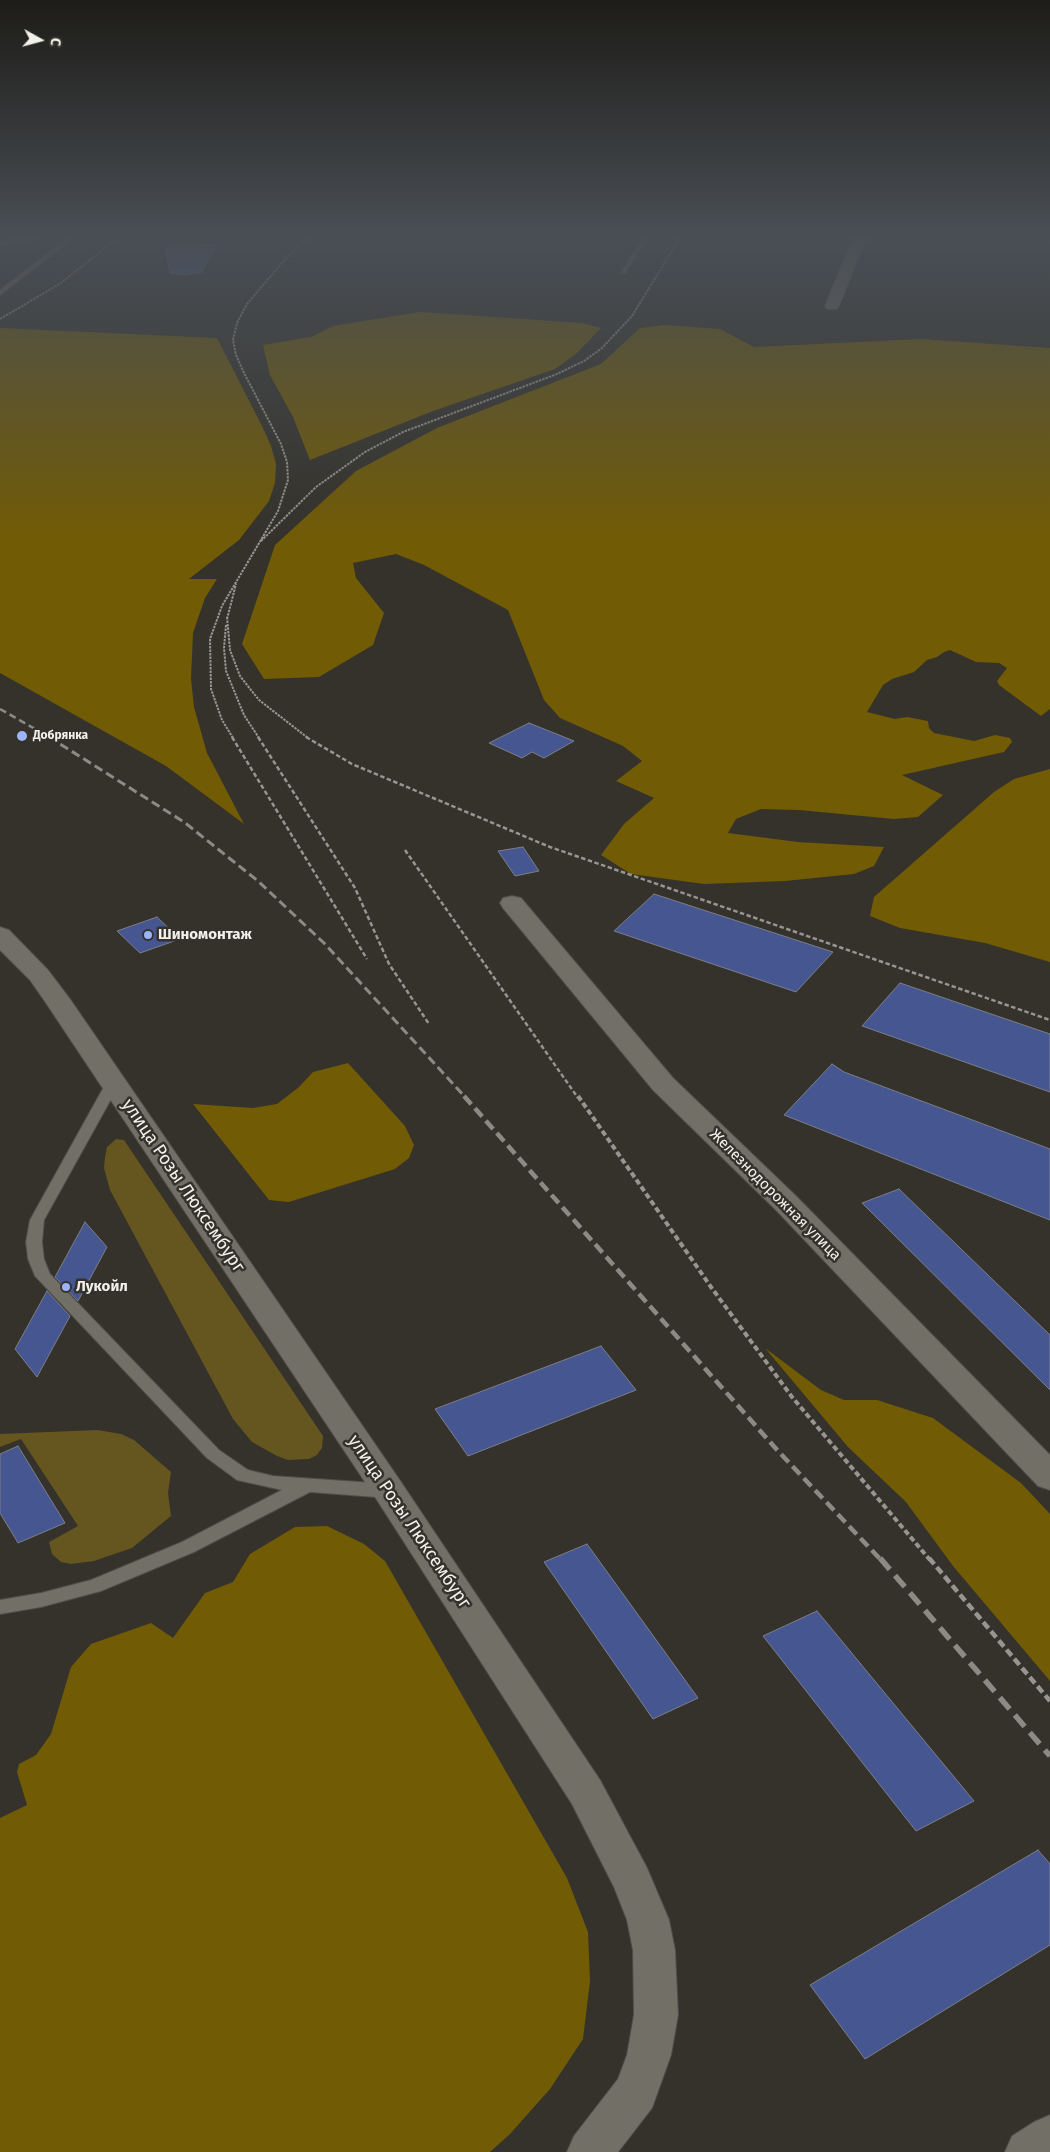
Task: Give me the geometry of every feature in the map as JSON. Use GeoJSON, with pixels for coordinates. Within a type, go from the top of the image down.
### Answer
{"type":"FeatureCollection","features":[{"type":"Feature","properties":{"kind":"street","name":"Железнодорожная улица"},"geometry":{"type":"LineString","coordinates":[[512,902],[663,1084],[786,1203],[1050,1477]]}},
{"type":"Feature","properties":{"kind":"street","name":"улица Розы Люксембург"},"geometry":{"type":"LineString","coordinates":[[0,935],[58,999],[388,1491],[586,1792],[632,1881],[648,1920],[654,1950],[657,1977],[656,2015],[649,2055],[636,2092],[590,2152]]}},
{"type":"Feature","properties":{"kind":"street"},"geometry":{"type":"LineString","coordinates":[[1028,2152],[1050,2138]]}},
{"type":"Feature","properties":{"kind":"lane"},"geometry":{"type":"LineString","coordinates":[[114,1083],[37,1220],[34,1242],[36,1259],[43,1276],[213,1454],[243,1475],[273,1483],[388,1491]]}},
{"type":"Feature","properties":{"kind":"lane"},"geometry":{"type":"LineString","coordinates":[[0,1607],[41,1600],[95,1586],[188,1547],[275,1500],[308,1486]]}},
{"type":"Feature","properties":{"kind":"path"},"geometry":{"type":"LineString","coordinates":[[233,339],[236,356],[273,425],[287,462],[288,480],[284,498],[222,606],[210,639],[209,673],[216,705],[232,737],[367,959]]}},
{"type":"Feature","properties":{"kind":"path"},"geometry":{"type":"LineString","coordinates":[[249,558],[276,524],[316,487],[364,452],[403,432],[556,374],[584,361],[610,339]]}},
{"type":"Feature","properties":{"kind":"path"},"geometry":{"type":"LineString","coordinates":[[242,569],[230,600],[224,648],[226,671],[244,716],[355,888],[389,964],[429,1024]]}},
{"type":"Feature","properties":{"kind":"path"},"geometry":{"type":"LineString","coordinates":[[227,618],[230,650],[234,664],[240,676],[259,700],[309,739],[352,764],[558,850],[1050,1020]]}},
{"type":"Feature","properties":{"kind":"path"},"geometry":{"type":"LineString","coordinates":[[405,850],[706,1279],[792,1397],[1050,1701]]}},
{"type":"Feature","properties":{"kind":"shaded area"},"geometry":{"type":"Polygon","coordinates":[[[0,339],[218,339],[262,426],[271,446],[276,464],[275,483],[269,501],[239,540],[189,579],[217,579],[205,598],[193,633],[191,679],[194,707],[207,753],[244,824],[166,766],[0,673],[0,339]]]}},
{"type":"Feature","properties":{"kind":"shaded area"},"geometry":{"type":"Polygon","coordinates":[[[296,339],[590,339],[576,354],[555,369],[433,411],[310,460],[293,417],[270,375],[263,345],[296,339]]]}},
{"type":"Feature","properties":{"kind":"shaded area"},"geometry":{"type":"Polygon","coordinates":[[[628,339],[740,339],[754,347],[927,339],[1050,348],[1050,709],[1041,716],[999,685],[997,681],[1007,668],[999,663],[976,662],[950,650],[944,652],[937,657],[927,660],[914,672],[892,679],[883,685],[867,712],[895,719],[907,717],[928,721],[929,728],[934,733],[974,741],[995,735],[1010,738],[1012,742],[1004,752],[902,775],[943,795],[918,817],[894,819],[799,810],[761,809],[736,819],[728,833],[798,842],[884,847],[874,866],[854,874],[785,881],[704,884],[631,874],[601,855],[624,824],[654,798],[616,781],[642,761],[623,746],[560,718],[544,700],[508,610],[424,565],[396,554],[353,563],[356,578],[384,613],[373,645],[319,677],[264,679],[242,644],[275,545],[356,471],[437,428],[601,364],[628,339]]]}},
{"type":"Feature","properties":{"kind":"shaded area"},"geometry":{"type":"Polygon","coordinates":[[[1050,769],[1050,962],[985,943],[900,928],[870,916],[874,897],[994,792],[1014,779],[1050,769]]]}},
{"type":"Feature","properties":{"kind":"shaded area"},"geometry":{"type":"Polygon","coordinates":[[[348,1063],[405,1126],[414,1145],[409,1158],[395,1169],[289,1202],[269,1200],[193,1104],[253,1108],[277,1104],[299,1087],[313,1072],[348,1063]]]}},
{"type":"Feature","properties":{"kind":"shaded area"},"geometry":{"type":"Polygon","coordinates":[[[116,1139],[124,1140],[323,1436],[322,1448],[317,1455],[309,1459],[288,1460],[277,1456],[252,1442],[233,1419],[110,1190],[104,1168],[105,1157],[107,1147],[116,1139]]]}},
{"type":"Feature","properties":{"kind":"shaded area"},"geometry":{"type":"Polygon","coordinates":[[[765,1348],[821,1390],[844,1400],[877,1400],[933,1418],[1021,1483],[1050,1514],[1050,1681],[953,1566],[906,1502],[848,1447],[765,1348]]]}},
{"type":"Feature","properties":{"kind":"shaded area"},"geometry":{"type":"Polygon","coordinates":[[[98,1430],[121,1434],[134,1440],[171,1472],[168,1493],[171,1516],[132,1548],[94,1561],[71,1564],[61,1562],[52,1554],[49,1542],[78,1526],[21,1439],[0,1447],[0,1434],[98,1430]]]}},
{"type":"Feature","properties":{"kind":"shaded area"},"geometry":{"type":"Polygon","coordinates":[[[327,1526],[364,1544],[385,1561],[567,1878],[588,1932],[590,1981],[583,2039],[550,2089],[510,2134],[490,2152],[0,2152],[0,1818],[27,1805],[17,1772],[19,1764],[36,1755],[51,1734],[71,1667],[91,1644],[151,1623],[173,1638],[205,1593],[233,1582],[250,1554],[295,1527],[327,1526]]]}},
{"type":"Feature","properties":{"kind":"building"},"geometry":{"type":"Polygon","coordinates":[[[529,723],[574,741],[544,758],[532,752],[522,758],[489,743],[529,723]]]}},
{"type":"Feature","properties":{"kind":"building"},"geometry":{"type":"Polygon","coordinates":[[[523,847],[539,871],[515,876],[498,851],[523,847]]]}},
{"type":"Feature","properties":{"kind":"building"},"geometry":{"type":"Polygon","coordinates":[[[654,894],[833,952],[796,992],[614,931],[654,894]]]}},
{"type":"Feature","properties":{"kind":"building","name":"Шинoмонтаж"},"geometry":{"type":"Polygon","coordinates":[[[157,917],[180,939],[140,953],[117,931],[157,917]]]}},
{"type":"Feature","properties":{"kind":"building"},"geometry":{"type":"Polygon","coordinates":[[[900,983],[1050,1034],[1050,1092],[862,1026],[900,983]]]}},
{"type":"Feature","properties":{"kind":"building"},"geometry":{"type":"Polygon","coordinates":[[[832,1064],[844,1072],[1050,1149],[1050,1220],[784,1115],[832,1064]]]}},
{"type":"Feature","properties":{"kind":"building"},"geometry":{"type":"Polygon","coordinates":[[[899,1189],[1050,1335],[1050,1390],[862,1203],[899,1189]]]}},
{"type":"Feature","properties":{"kind":"building"},"geometry":{"type":"Polygon","coordinates":[[[85,1222],[107,1247],[78,1301],[55,1277],[85,1222]]]}},
{"type":"Feature","properties":{"kind":"building"},"geometry":{"type":"Polygon","coordinates":[[[47,1291],[70,1316],[37,1377],[15,1349],[47,1291]]]}},
{"type":"Feature","properties":{"kind":"building"},"geometry":{"type":"Polygon","coordinates":[[[601,1346],[636,1390],[468,1456],[435,1409],[601,1346]]]}},
{"type":"Feature","properties":{"kind":"building"},"geometry":{"type":"Polygon","coordinates":[[[18,1446],[65,1523],[18,1543],[0,1513],[0,1454],[18,1446]]]}},
{"type":"Feature","properties":{"kind":"building"},"geometry":{"type":"Polygon","coordinates":[[[587,1544],[698,1698],[653,1719],[544,1562],[587,1544]]]}},
{"type":"Feature","properties":{"kind":"building"},"geometry":{"type":"Polygon","coordinates":[[[817,1611],[974,1801],[916,1831],[763,1636],[817,1611]]]}},
{"type":"Feature","properties":{"kind":"building"},"geometry":{"type":"Polygon","coordinates":[[[1038,1850],[1050,1864],[1050,1945],[865,2059],[810,1985],[1038,1850]]]}},
{"type":"Feature","properties":{"kind":"railway"},"geometry":{"type":"LineString","coordinates":[[0,709],[51,738]]}},
{"type":"Feature","properties":{"kind":"railway"},"geometry":{"type":"LineString","coordinates":[[49,737],[184,822],[258,881],[324,943],[466,1098]]}},
{"type":"Feature","properties":{"kind":"railway"},"geometry":{"type":"LineString","coordinates":[[464,1096],[778,1451],[881,1560]]}},
{"type":"Feature","properties":{"kind":"railway"},"geometry":{"type":"LineString","coordinates":[[880,1558],[1050,1756]]}},
{"type":"Feature","properties":{"kind":"place","name":"Добрянка"},"geometry":{"type":"Point","coordinates":[22,736]}},
{"type":"Feature","properties":{"kind":"place","name":"Шинoмонтаж"},"geometry":{"type":"Point","coordinates":[148,935]}},
{"type":"Feature","properties":{"kind":"place","name":"Лукойл"},"geometry":{"type":"Point","coordinates":[66,1287]}}]}
